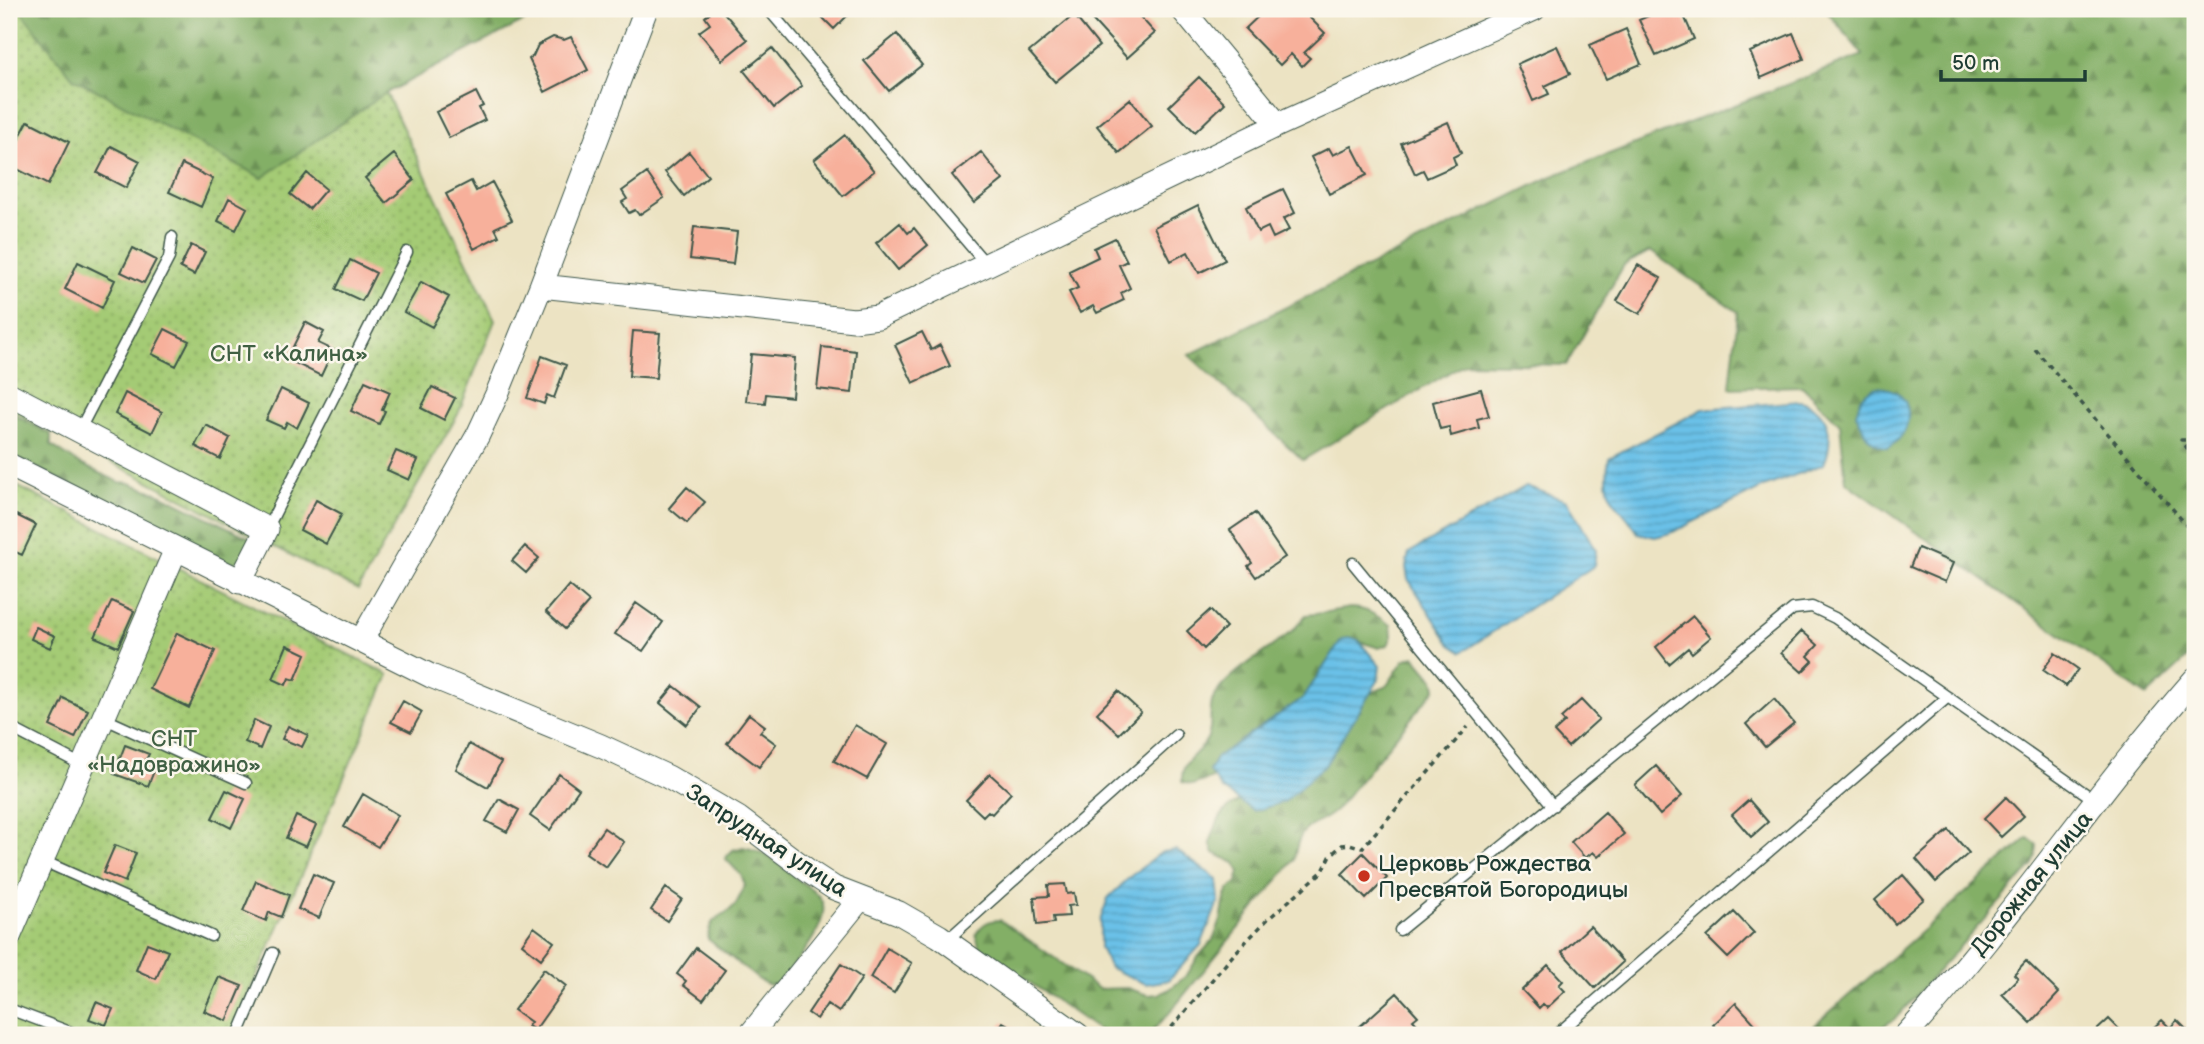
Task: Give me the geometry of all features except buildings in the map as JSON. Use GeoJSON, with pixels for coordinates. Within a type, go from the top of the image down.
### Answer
{"type":"FeatureCollection","features":[{"type":"Feature","properties":{"kind":"street"},"geometry":{"type":"LineString","coordinates":[[361,641],[478,435],[498,394],[646,9]]}},
{"type":"Feature","properties":{"kind":"street"},"geometry":{"type":"LineString","coordinates":[[1182,9],[1278,125]]}},
{"type":"Feature","properties":{"kind":"street"},"geometry":{"type":"LineString","coordinates":[[541,286],[854,320],[878,317],[1278,125],[1526,10]]}},
{"type":"Feature","properties":{"kind":"street"},"geometry":{"type":"LineString","coordinates":[[9,394],[267,529],[240,582]]}},
{"type":"Feature","properties":{"kind":"street","name":"Запрудная улица"},"geometry":{"type":"LineString","coordinates":[[9,465],[431,676],[601,746],[668,778],[738,818],[834,888],[899,913],[946,941],[1065,1032]]}},
{"type":"Feature","properties":{"kind":"street"},"geometry":{"type":"LineString","coordinates":[[9,937],[176,550]]}},
{"type":"Feature","properties":{"kind":"street","name":"Дорожная улица"},"geometry":{"type":"LineString","coordinates":[[1920,1030],[2152,728],[2195,679]]}},
{"type":"Feature","properties":{"kind":"street"},"geometry":{"type":"LineString","coordinates":[[750,1035],[860,899]]}},
{"type":"Feature","properties":{"kind":"lane"},"geometry":{"type":"LineString","coordinates":[[768,9],[986,264]]}},
{"type":"Feature","properties":{"kind":"lane"},"geometry":{"type":"LineString","coordinates":[[79,431],[170,258],[172,237]]}},
{"type":"Feature","properties":{"kind":"lane"},"geometry":{"type":"LineString","coordinates":[[267,529],[407,252]]}},
{"type":"Feature","properties":{"kind":"lane"},"geometry":{"type":"LineString","coordinates":[[1353,563],[1553,806]]}},
{"type":"Feature","properties":{"kind":"lane"},"geometry":{"type":"LineString","coordinates":[[1400,930],[1793,610],[1812,607],[1835,618],[2096,802]]}},
{"type":"Feature","properties":{"kind":"lane"},"geometry":{"type":"LineString","coordinates":[[1556,1035],[1948,697]]}},
{"type":"Feature","properties":{"kind":"lane"},"geometry":{"type":"LineString","coordinates":[[103,718],[246,783]]}},
{"type":"Feature","properties":{"kind":"lane"},"geometry":{"type":"LineString","coordinates":[[9,727],[82,765]]}},
{"type":"Feature","properties":{"kind":"lane"},"geometry":{"type":"LineString","coordinates":[[946,941],[1176,735]]}},
{"type":"Feature","properties":{"kind":"lane"},"geometry":{"type":"LineString","coordinates":[[41,860],[211,936]]}},
{"type":"Feature","properties":{"kind":"lane"},"geometry":{"type":"LineString","coordinates":[[238,1035],[273,953]]}},
{"type":"Feature","properties":{"kind":"lane"},"geometry":{"type":"LineString","coordinates":[[9,1009],[78,1035]]}},
{"type":"Feature","properties":{"kind":"path"},"geometry":{"type":"LineString","coordinates":[[2035,349],[2195,535]]}},
{"type":"Feature","properties":{"kind":"path"},"geometry":{"type":"LineString","coordinates":[[2195,440],[2182,440],[2195,459]]}},
{"type":"Feature","properties":{"kind":"path"},"geometry":{"type":"LineString","coordinates":[[1165,1035],[1243,945],[1296,893],[1311,883],[1331,855],[1342,845],[1350,844],[1362,848],[1478,716]]}},
{"type":"Feature","properties":{"kind":"green space","name":"СНТ «Калина»"},"geometry":{"type":"Polygon","coordinates":[[[9,9],[19,9],[73,78],[262,178],[386,93],[495,320],[458,414],[358,590],[9,409],[9,9]]]}},
{"type":"Feature","properties":{"kind":"green space"},"geometry":{"type":"Polygon","coordinates":[[[19,9],[547,9],[386,93],[262,178],[73,78],[19,9]]]}},
{"type":"Feature","properties":{"kind":"green space"},"geometry":{"type":"Polygon","coordinates":[[[1825,9],[2195,9],[2195,651],[2147,696],[1846,482],[1840,424],[1802,386],[1730,388],[1738,312],[1650,251],[1624,265],[1566,365],[1465,363],[1303,460],[1189,355],[1550,177],[1863,55],[1825,9]]]}},
{"type":"Feature","properties":{"kind":"green space"},"geometry":{"type":"Polygon","coordinates":[[[9,412],[51,434],[51,445],[78,463],[119,482],[130,483],[162,495],[252,539],[244,559],[233,563],[223,561],[9,454],[9,412]]]}},
{"type":"Feature","properties":{"kind":"green space","name":"СНТ «Надовражино»"},"geometry":{"type":"Polygon","coordinates":[[[9,482],[389,675],[231,1035],[9,1035],[9,482]]]}},
{"type":"Feature","properties":{"kind":"green space"},"geometry":{"type":"Polygon","coordinates":[[[1350,608],[1367,611],[1391,625],[1392,636],[1388,645],[1379,648],[1348,638],[1341,641],[1303,698],[1217,757],[1209,771],[1213,778],[1192,785],[1182,782],[1184,767],[1208,737],[1211,708],[1218,690],[1248,663],[1291,632],[1306,615],[1350,608]]]}},
{"type":"Feature","properties":{"kind":"green space"},"geometry":{"type":"Polygon","coordinates":[[[1414,656],[1434,680],[1436,688],[1335,811],[1303,832],[1294,860],[1149,1035],[1106,1035],[979,946],[976,934],[986,923],[1000,920],[1099,989],[1127,988],[1148,995],[1170,989],[1187,975],[1213,940],[1221,920],[1225,898],[1229,889],[1237,882],[1240,872],[1235,863],[1214,853],[1210,843],[1224,813],[1240,801],[1254,811],[1326,764],[1370,693],[1386,687],[1404,660],[1414,656]]]}},
{"type":"Feature","properties":{"kind":"green space"},"geometry":{"type":"Polygon","coordinates":[[[2028,838],[2037,845],[2032,866],[1896,1018],[1870,1035],[1821,1035],[1813,1031],[1815,1025],[2028,838]]]}},
{"type":"Feature","properties":{"kind":"green space"},"geometry":{"type":"Polygon","coordinates":[[[743,847],[777,862],[815,892],[823,907],[817,930],[802,955],[779,983],[769,985],[759,980],[708,939],[711,925],[735,905],[745,885],[741,875],[725,858],[733,850],[743,847]]]}},
{"type":"Feature","properties":{"kind":"water"},"geometry":{"type":"Polygon","coordinates":[[[1877,387],[1890,389],[1900,395],[1908,412],[1904,432],[1888,448],[1871,440],[1856,414],[1862,397],[1877,387]]]}},
{"type":"Feature","properties":{"kind":"water"},"geometry":{"type":"Polygon","coordinates":[[[1801,401],[1818,411],[1828,426],[1829,444],[1824,464],[1764,487],[1671,533],[1655,537],[1638,533],[1609,493],[1609,458],[1703,409],[1801,401]]]}},
{"type":"Feature","properties":{"kind":"water"},"geometry":{"type":"Polygon","coordinates":[[[1526,486],[1567,501],[1596,550],[1594,566],[1462,652],[1451,645],[1408,579],[1406,567],[1409,553],[1526,486]]]}},
{"type":"Feature","properties":{"kind":"water"},"geometry":{"type":"Polygon","coordinates":[[[1348,638],[1358,640],[1380,666],[1378,681],[1326,764],[1284,802],[1254,811],[1222,789],[1209,771],[1217,757],[1303,698],[1341,641],[1348,638]]]}},
{"type":"Feature","properties":{"kind":"water"},"geometry":{"type":"Polygon","coordinates":[[[1176,850],[1217,879],[1219,900],[1201,945],[1169,980],[1146,984],[1110,968],[1100,948],[1100,921],[1108,898],[1131,876],[1162,852],[1176,850]]]}},
{"type":"Feature","properties":{"kind":"place","name":"Церковь Рождества Пресвятой Богородицы"},"geometry":{"type":"Point","coordinates":[1364,876]}}]}
